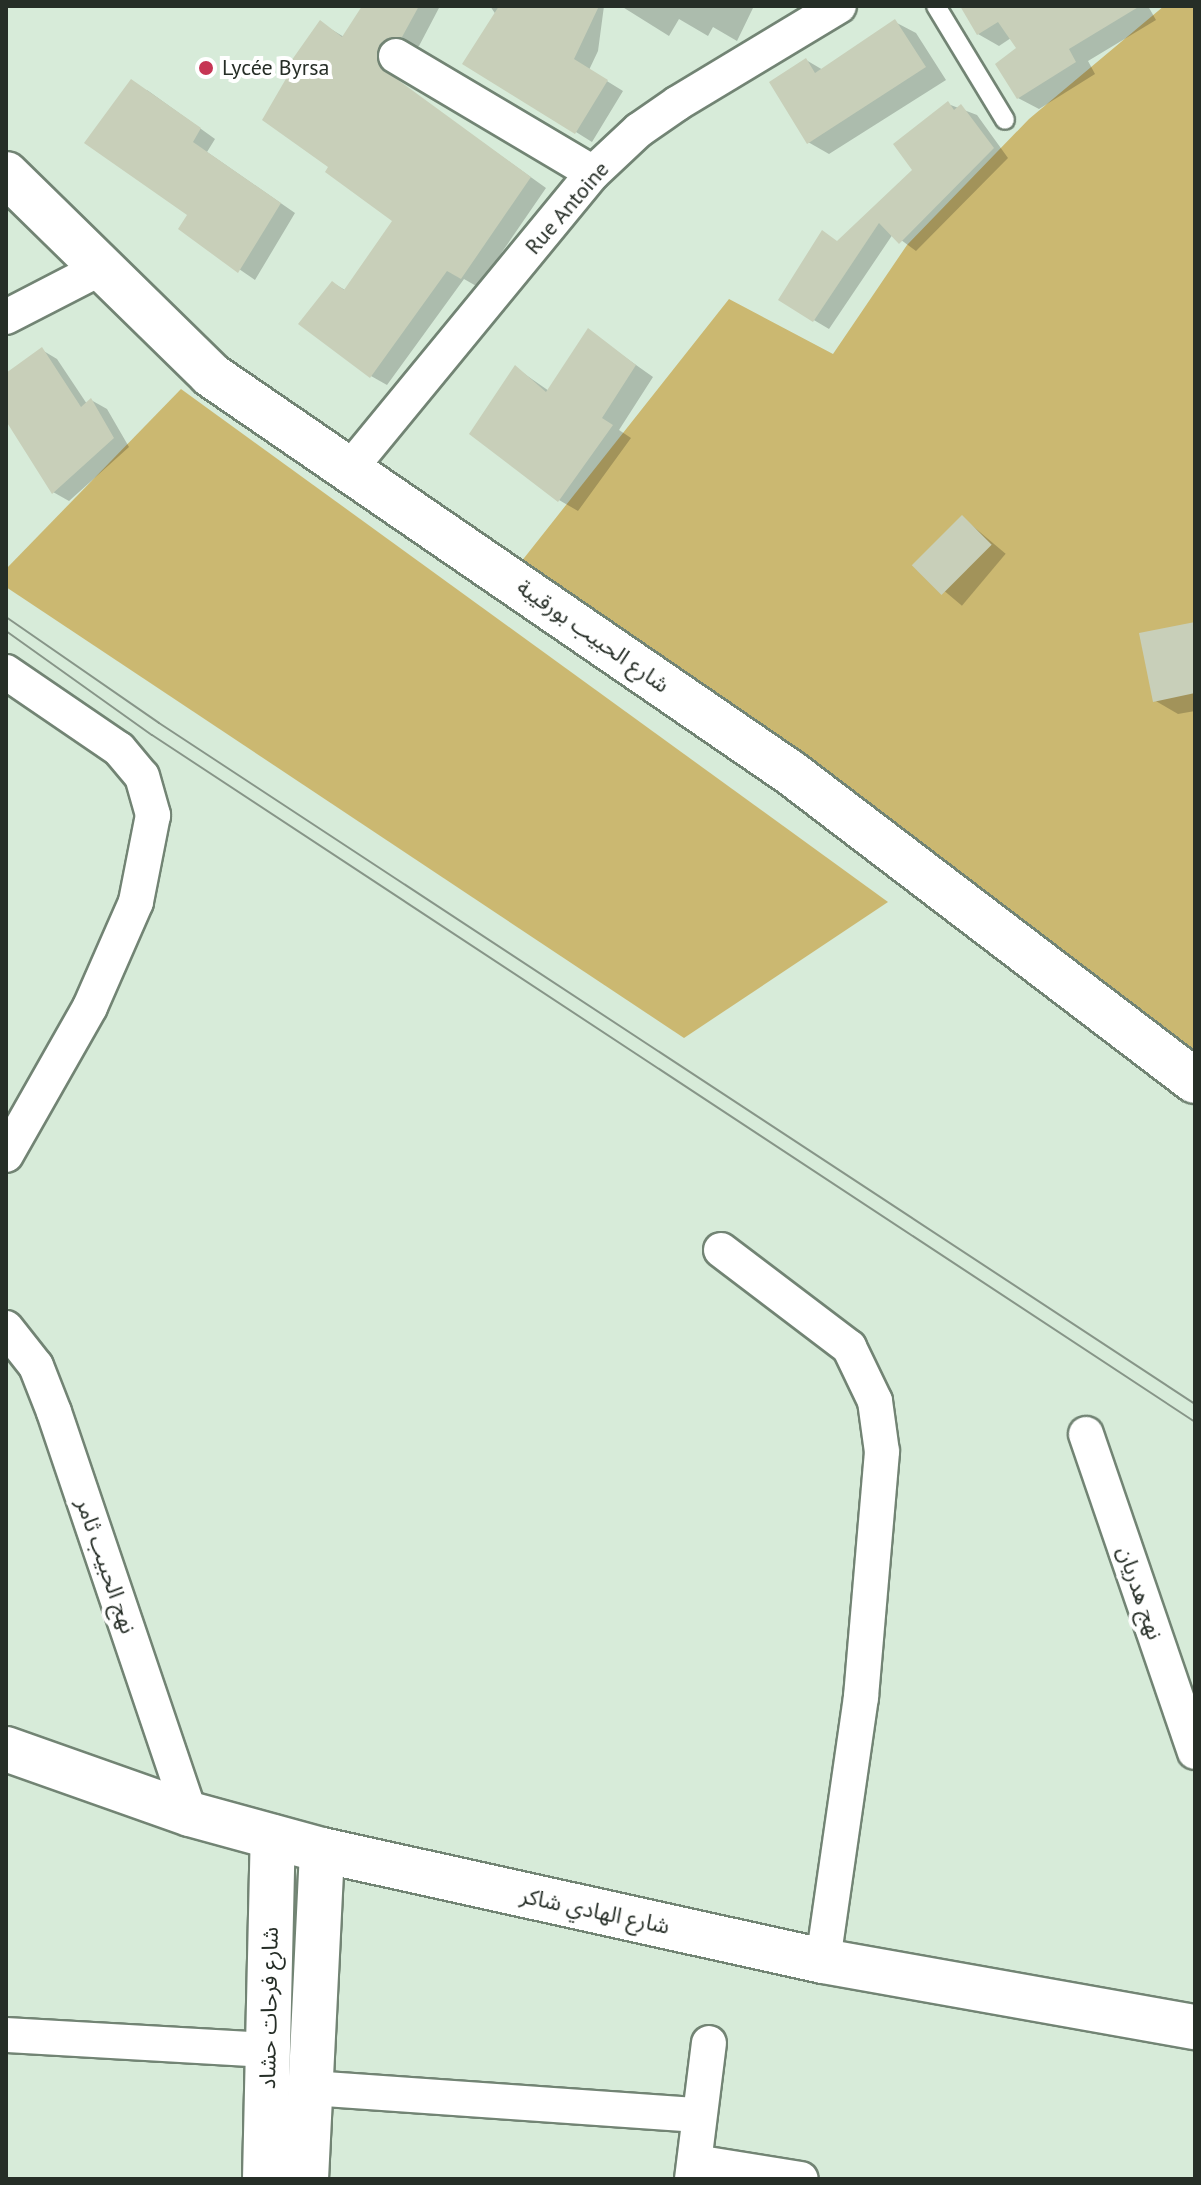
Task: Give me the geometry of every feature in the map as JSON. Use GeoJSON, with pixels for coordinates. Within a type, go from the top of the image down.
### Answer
{"type":"FeatureCollection","features":[{"type":"Feature","properties":{"kind":"street","name":"Rue Antoine"},"geometry":{"type":"LineString","coordinates":[[348,471],[593,173],[639,130],[678,103],[836,7]]}},
{"type":"Feature","properties":{"kind":"street"},"geometry":{"type":"LineString","coordinates":[[396,56],[593,173]]}},
{"type":"Feature","properties":{"kind":"street","name":"شارع الحبيب بورقيبة"},"geometry":{"type":"LineString","coordinates":[[6,174],[99,269],[211,375],[791,773],[1195,1081]]}},
{"type":"Feature","properties":{"kind":"street"},"geometry":{"type":"LineString","coordinates":[[6,317],[99,269]]}},
{"type":"Feature","properties":{"kind":"street"},"geometry":{"type":"LineString","coordinates":[[6,672],[119,749],[142,776],[153,815],[136,902],[90,1007],[6,1155]]}},
{"type":"Feature","properties":{"kind":"street"},"geometry":{"type":"LineString","coordinates":[[721,1250],[849,1347],[875,1401],[880,1439],[861,1697],[823,1961]]}},
{"type":"Feature","properties":{"kind":"street","name":"نهج الحبيب ثامر"},"geometry":{"type":"LineString","coordinates":[[6,1328],[36,1366],[54,1412],[190,1814]]}},
{"type":"Feature","properties":{"kind":"street","name":"نهج هدريان"},"geometry":{"type":"LineString","coordinates":[[1086,1434],[1195,1752]]}},
{"type":"Feature","properties":{"kind":"street","name":"شارع الهادي شاكر"},"geometry":{"type":"LineString","coordinates":[[6,1749],[190,1814],[322,1850],[823,1961],[1195,2027]]}},
{"type":"Feature","properties":{"kind":"street","name":"شارع فرحات حشاد"},"geometry":{"type":"LineString","coordinates":[[265,2179],[273,1837]]}},
{"type":"Feature","properties":{"kind":"street","name":"شارع فرحات حشاد"},"geometry":{"type":"LineString","coordinates":[[306,2179],[322,1850]]}},
{"type":"Feature","properties":{"kind":"street"},"geometry":{"type":"LineString","coordinates":[[6,2035],[268,2050]]}},
{"type":"Feature","properties":{"kind":"street"},"geometry":{"type":"LineString","coordinates":[[709,2043],[694,2171],[801,2179]]}},
{"type":"Feature","properties":{"kind":"street"},"geometry":{"type":"LineString","coordinates":[[310,2088],[699,2115]]}},
{"type":"Feature","properties":{"kind":"lane"},"geometry":{"type":"LineString","coordinates":[[936,6],[1005,120]]}},
{"type":"Feature","properties":{"kind":"shaded area"},"geometry":{"type":"Polygon","coordinates":[[[1164,6],[1195,6],[1195,1072],[517,567],[729,299],[833,354],[907,245],[1029,119],[1164,6]]]}},
{"type":"Feature","properties":{"kind":"shaded area"},"geometry":{"type":"Polygon","coordinates":[[[181,389],[888,902],[684,1038],[6,587],[6,569],[181,389]]]}},
{"type":"Feature","properties":{"kind":"building"},"geometry":{"type":"Polygon","coordinates":[[[362,6],[419,6],[402,37],[387,38],[379,45],[379,66],[531,177],[461,279],[447,271],[370,378],[298,324],[332,281],[344,290],[392,221],[325,172],[328,167],[262,120],[287,77],[282,74],[320,20],[342,37],[362,6]]]}},
{"type":"Feature","properties":{"kind":"building"},"geometry":{"type":"Polygon","coordinates":[[[499,6],[599,6],[574,59],[608,80],[575,134],[462,64],[499,6]]]}},
{"type":"Feature","properties":{"kind":"building"},"geometry":{"type":"Polygon","coordinates":[[[960,6],[1140,6],[1069,49],[1076,62],[1017,99],[995,64],[1016,48],[998,22],[977,35],[960,6]]]}},
{"type":"Feature","properties":{"kind":"building"},"geometry":{"type":"Polygon","coordinates":[[[895,19],[926,67],[807,144],[769,82],[806,58],[815,73],[895,19]]]}},
{"type":"Feature","properties":{"kind":"building"},"geometry":{"type":"Polygon","coordinates":[[[131,79],[201,128],[193,142],[281,203],[238,273],[178,229],[187,215],[84,143],[131,79]]]}},
{"type":"Feature","properties":{"kind":"building"},"geometry":{"type":"Polygon","coordinates":[[[948,101],[954,110],[961,104],[994,148],[899,244],[879,223],[813,322],[778,300],[822,230],[837,241],[912,170],[893,144],[948,101]]]}},
{"type":"Feature","properties":{"kind":"building"},"geometry":{"type":"Polygon","coordinates":[[[588,328],[636,365],[602,418],[613,425],[558,502],[469,434],[515,365],[546,392],[588,328]]]}},
{"type":"Feature","properties":{"kind":"building"},"geometry":{"type":"Polygon","coordinates":[[[42,347],[81,407],[91,398],[114,438],[52,494],[6,421],[6,373],[42,347]]]}},
{"type":"Feature","properties":{"kind":"building"},"geometry":{"type":"Polygon","coordinates":[[[962,515],[992,545],[941,595],[912,565],[962,515]]]}},
{"type":"Feature","properties":{"kind":"building"},"geometry":{"type":"Polygon","coordinates":[[[1195,622],[1195,693],[1153,702],[1139,633],[1195,622]]]}},
{"type":"Feature","properties":{"kind":"tram line"},"geometry":{"type":"LineString","coordinates":[[6,617],[159,723],[1195,1404]]}},
{"type":"Feature","properties":{"kind":"tram line"},"geometry":{"type":"LineString","coordinates":[[6,631],[152,735],[1195,1422]]}},
{"type":"Feature","properties":{"kind":"place","name":"Lycée Byrsa"},"geometry":{"type":"Point","coordinates":[206,68]}}]}
